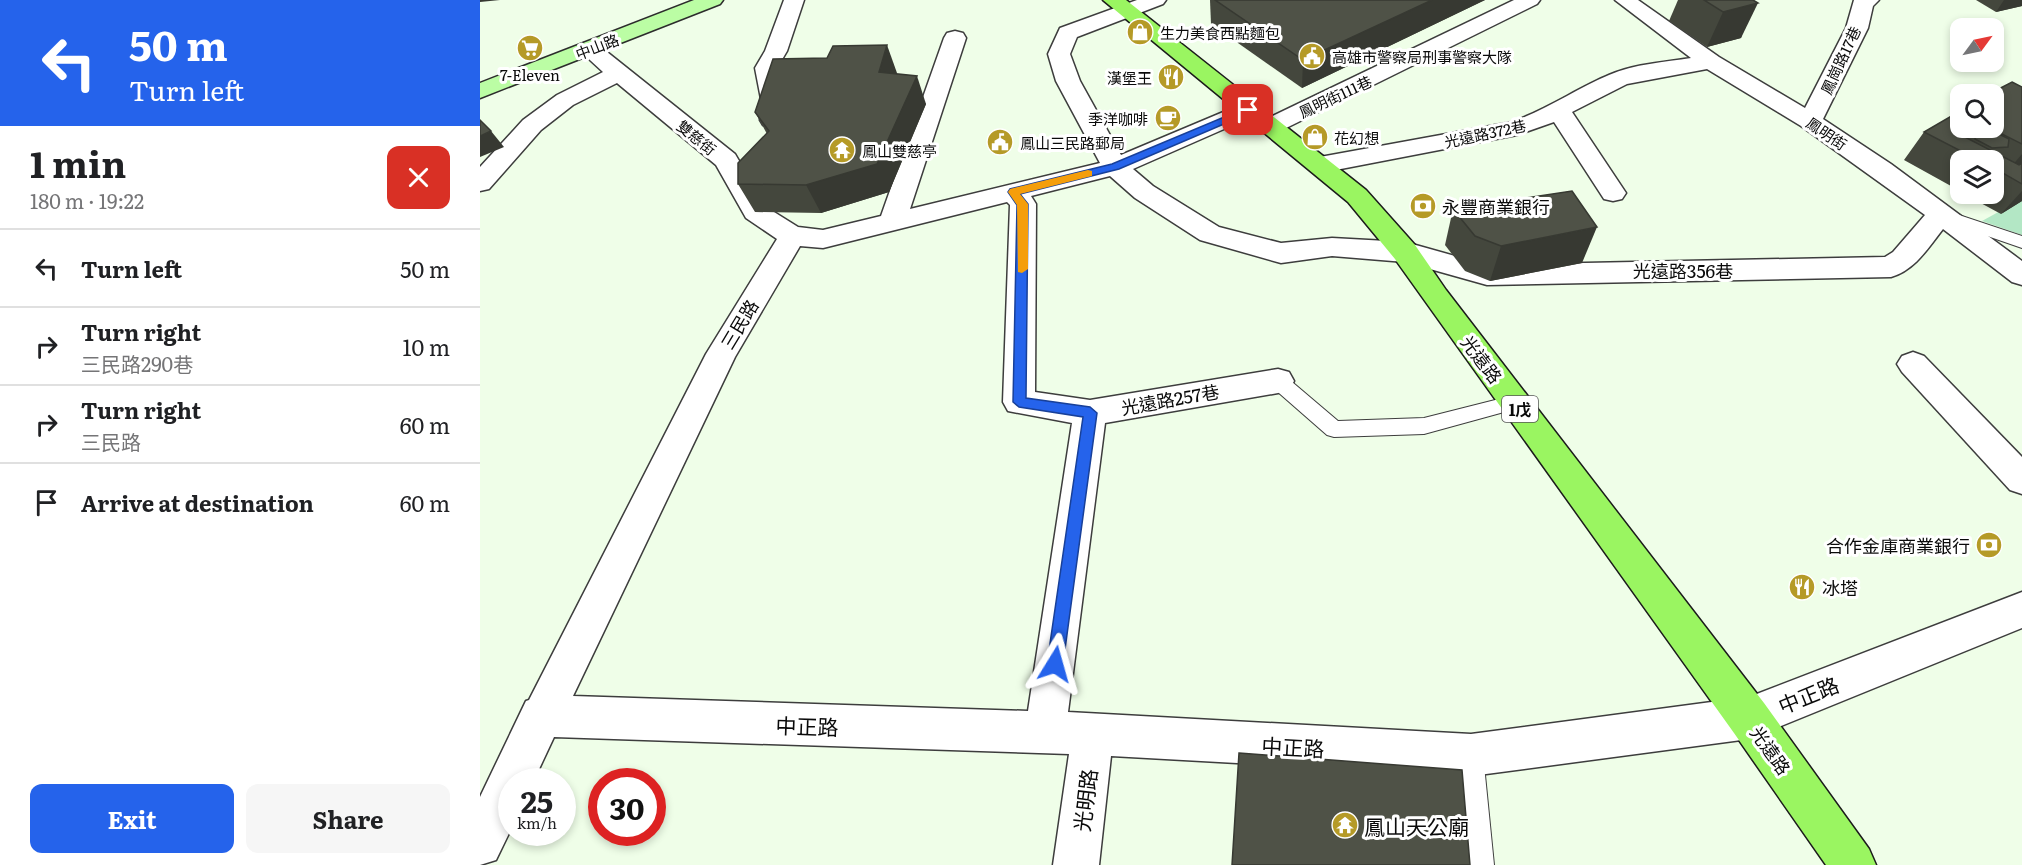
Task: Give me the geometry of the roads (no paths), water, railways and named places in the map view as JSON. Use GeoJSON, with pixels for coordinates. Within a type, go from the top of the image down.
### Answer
{"type":"FeatureCollection","features":[{"type":"Feature","properties":{"kind":"main road","name":"光遠路"},"geometry":{"type":"LineString","coordinates":[[1118,6],[1357,196],[1405,252],[1749,718],[1853,865]]}},
{"type":"Feature","properties":{"kind":"street","name":"中山路"},"geometry":{"type":"LineString","coordinates":[[480,91],[713,0]]}},
{"type":"Feature","properties":{"kind":"street"},"geometry":{"type":"LineString","coordinates":[[770,140],[769,133],[774,111],[766,68],[776,51],[794,0]]}},
{"type":"Feature","properties":{"kind":"street"},"geometry":{"type":"LineString","coordinates":[[1115,167],[1068,81],[1059,54],[1068,33],[1118,6],[1156,0]]}},
{"type":"Feature","properties":{"kind":"street","name":"鳳明街111巷"},"geometry":{"type":"LineString","coordinates":[[1259,119],[1530,0]]}},
{"type":"Feature","properties":{"kind":"street","name":"鳳明街"},"geometry":{"type":"LineString","coordinates":[[1625,0],[1711,62],[1810,121],[1882,170],[2022,274]]}},
{"type":"Feature","properties":{"kind":"street","name":"鳳崗路17巷"},"geometry":{"type":"LineString","coordinates":[[1810,121],[1857,28],[1863,2],[1869,0]]}},
{"type":"Feature","properties":{"kind":"street"},"geometry":{"type":"LineString","coordinates":[[892,223],[955,38]]}},
{"type":"Feature","properties":{"kind":"street","name":"雙慈街"},"geometry":{"type":"LineString","coordinates":[[589,49],[726,160],[749,197],[755,212],[792,236]]}},
{"type":"Feature","properties":{"kind":"street","name":"光遠路372巷"},"geometry":{"type":"LineString","coordinates":[[1320,165],[1517,128],[1559,110],[1619,79],[1711,62]]}},
{"type":"Feature","properties":{"kind":"street"},"geometry":{"type":"LineString","coordinates":[[480,183],[532,125],[565,100],[619,73]]}},
{"type":"Feature","properties":{"kind":"street"},"geometry":{"type":"LineString","coordinates":[[1559,110],[1613,193]]}},
{"type":"Feature","properties":{"kind":"street"},"geometry":{"type":"LineString","coordinates":[[792,236],[823,239],[892,223],[1115,167],[1259,119]]}},
{"type":"Feature","properties":{"kind":"street","name":"光遠路356巷"},"geometry":{"type":"LineString","coordinates":[[1115,167],[1144,192],[1210,234],[1281,253],[1332,247],[1405,252],[1487,275],[1891,267],[1903,259],[1941,214]]}},
{"type":"Feature","properties":{"kind":"street"},"geometry":{"type":"LineString","coordinates":[[749,197],[765,176]]}},
{"type":"Feature","properties":{"kind":"street","name":"光遠路257巷"},"geometry":{"type":"LineString","coordinates":[[1013,192],[1023,204],[1019,402],[1090,413],[1278,381]]}},
{"type":"Feature","properties":{"kind":"street","name":"三民路"},"geometry":{"type":"LineString","coordinates":[[480,844],[720,354],[792,236]]}},
{"type":"Feature","properties":{"kind":"street"},"geometry":{"type":"LineString","coordinates":[[1913,364],[2022,480]]}},
{"type":"Feature","properties":{"kind":"street"},"geometry":{"type":"LineString","coordinates":[[1045,732],[1090,413]]}},
{"type":"Feature","properties":{"kind":"street","name":"中正路"},"geometry":{"type":"LineString","coordinates":[[541,716],[1045,732],[1471,755],[1749,718],[2022,610]]}},
{"type":"Feature","properties":{"kind":"street","name":"光明路"},"geometry":{"type":"LineString","coordinates":[[1076,865],[1092,735]]}},
{"type":"Feature","properties":{"kind":"lane"},"geometry":{"type":"LineString","coordinates":[[1941,214],[2022,242]]}},
{"type":"Feature","properties":{"kind":"lane","name":"光遠路257巷"},"geometry":{"type":"LineString","coordinates":[[1278,381],[1334,429],[1424,426],[1515,402]]}},
{"type":"Feature","properties":{"kind":"lane"},"geometry":{"type":"LineString","coordinates":[[1471,755],[1481,865]]}},
{"type":"Feature","properties":{"kind":"place","name":"生力美食西點麵包"},"geometry":{"type":"Point","coordinates":[1140,32]}},
{"type":"Feature","properties":{"kind":"place","name":"7-Eleven"},"geometry":{"type":"Point","coordinates":[530,48]}},
{"type":"Feature","properties":{"kind":"place","name":"高雄市警察局刑事警察大隊"},"geometry":{"type":"Point","coordinates":[1312,56]}},
{"type":"Feature","properties":{"kind":"place","name":"漢堡王"},"geometry":{"type":"Point","coordinates":[1171,77]}},
{"type":"Feature","properties":{"kind":"place","name":"季洋咖啡"},"geometry":{"type":"Point","coordinates":[1168,118]}},
{"type":"Feature","properties":{"kind":"place","name":"花幻想"},"geometry":{"type":"Point","coordinates":[1315,137]}},
{"type":"Feature","properties":{"kind":"place","name":"鳳山三民路郵局"},"geometry":{"type":"Point","coordinates":[1000,142]}},
{"type":"Feature","properties":{"kind":"place","name":"鳳山雙慈亭"},"geometry":{"type":"Point","coordinates":[842,150]}},
{"type":"Feature","properties":{"kind":"place","name":"永豐商業銀行"},"geometry":{"type":"Point","coordinates":[1423,206]}},
{"type":"Feature","properties":{"kind":"place","name":"合作金庫商業銀行"},"geometry":{"type":"Point","coordinates":[1989,545]}},
{"type":"Feature","properties":{"kind":"place","name":"冰塔"},"geometry":{"type":"Point","coordinates":[1802,587]}},
{"type":"Feature","properties":{"kind":"place","name":"鳳山天公廟"},"geometry":{"type":"Point","coordinates":[1345,825]}}]}
